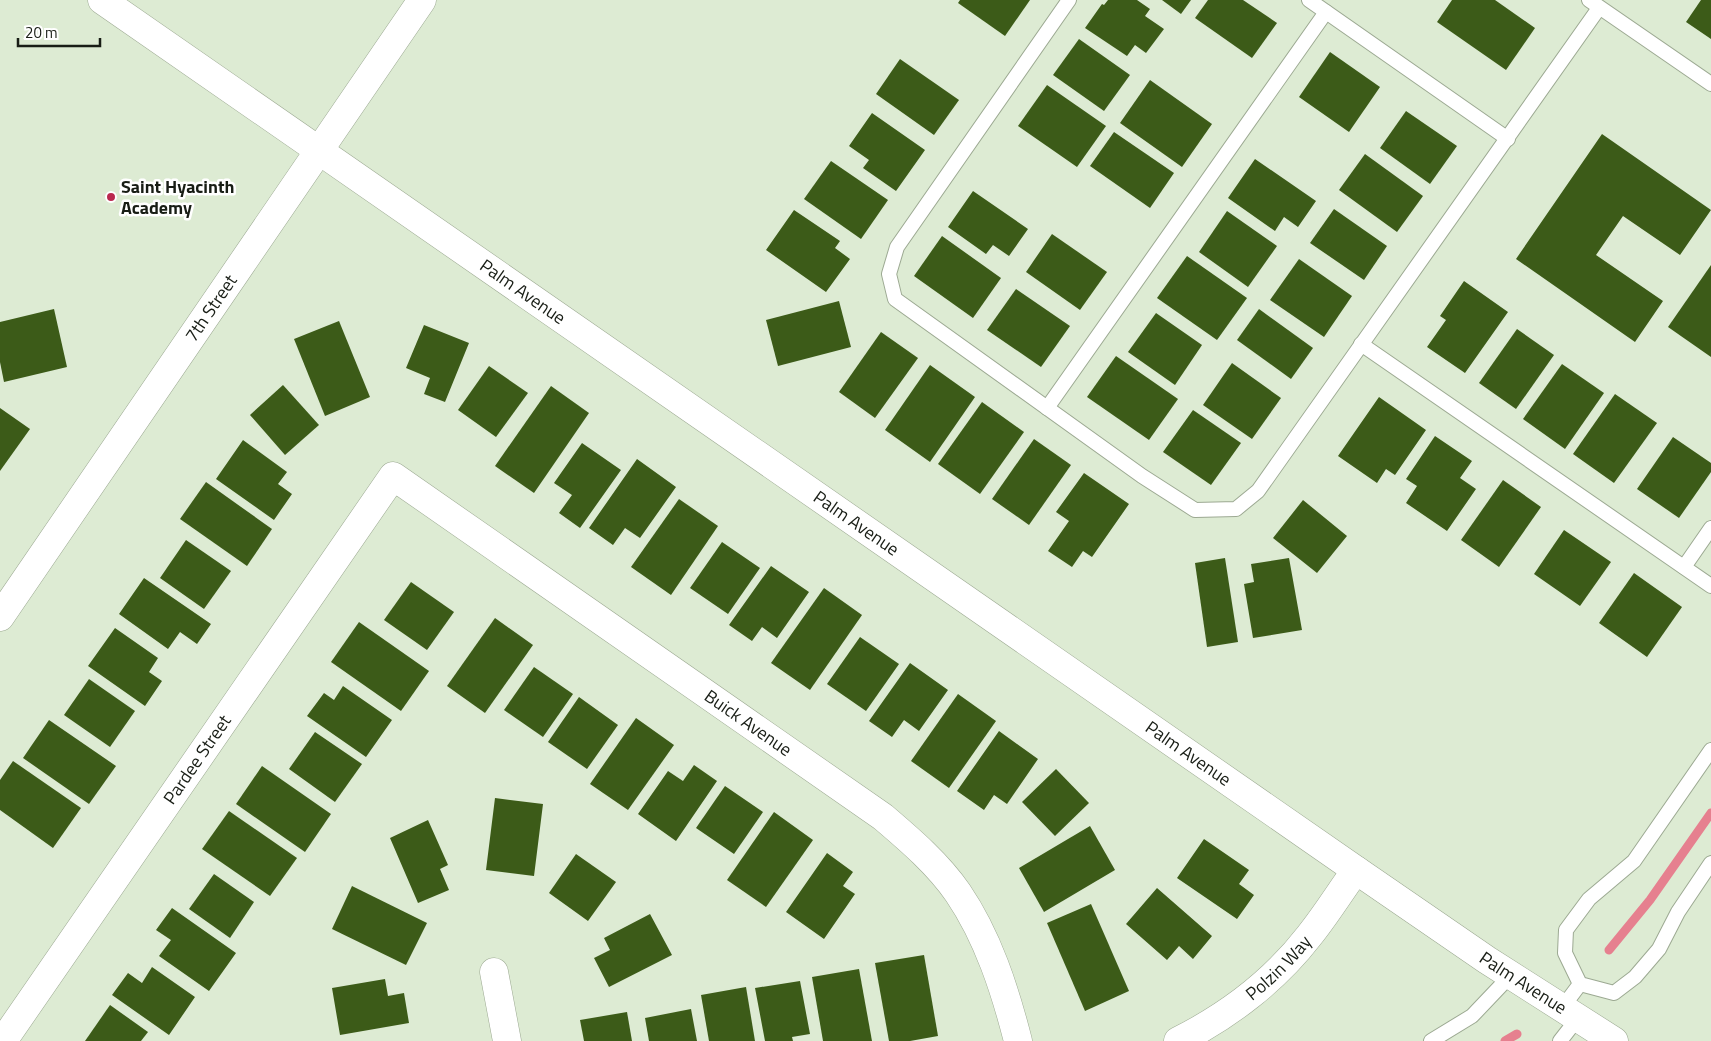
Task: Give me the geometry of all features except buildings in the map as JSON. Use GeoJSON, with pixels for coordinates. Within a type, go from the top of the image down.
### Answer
{"type":"FeatureCollection","features":[{"type":"Feature","properties":{"kind":"street","name":"Palm Avenue"},"geometry":{"type":"LineString","coordinates":[[102,0],[318,152],[1356,870],[1511,975],[1614,1041]]}},
{"type":"Feature","properties":{"kind":"street","name":"7th Street"},"geometry":{"type":"LineString","coordinates":[[0,616],[422,0]]}},
{"type":"Feature","properties":{"kind":"street","name":"Pardee Street"},"geometry":{"type":"LineString","coordinates":[[3,1041],[393,476]]}},
{"type":"Feature","properties":{"kind":"street","name":"Buick Avenue"},"geometry":{"type":"LineString","coordinates":[[393,476],[883,817],[922,851],[958,893],[983,940],[1007,996],[1018,1041]]}},
{"type":"Feature","properties":{"kind":"street","name":"Polzin Way"},"geometry":{"type":"LineString","coordinates":[[1178,1041],[1205,1027],[1243,1000],[1280,968],[1308,937],[1356,870]]}},
{"type":"Feature","properties":{"kind":"street"},"geometry":{"type":"LineString","coordinates":[[494,972],[507,1041]]}},
{"type":"Feature","properties":{"kind":"lane"},"geometry":{"type":"LineString","coordinates":[[1069,0],[897,247],[889,274],[894,299],[1142,476],[1195,510],[1236,509],[1258,491],[1508,139],[1594,4],[1711,84]]}},
{"type":"Feature","properties":{"kind":"lane"},"geometry":{"type":"LineString","coordinates":[[1309,0],[1508,139]]}},
{"type":"Feature","properties":{"kind":"lane"},"geometry":{"type":"LineString","coordinates":[[1047,408],[1326,12]]}},
{"type":"Feature","properties":{"kind":"lane"},"geometry":{"type":"LineString","coordinates":[[1361,344],[1711,586]]}},
{"type":"Feature","properties":{"kind":"lane"},"geometry":{"type":"LineString","coordinates":[[1684,567],[1711,528]]}},
{"type":"Feature","properties":{"kind":"lane"},"geometry":{"type":"LineString","coordinates":[[1560,1041],[1580,984],[1565,953],[1566,930],[1589,900],[1634,861],[1711,750]]}},
{"type":"Feature","properties":{"kind":"lane"},"geometry":{"type":"LineString","coordinates":[[1580,984],[1614,992],[1635,977],[1659,949],[1678,912],[1711,863]]}},
{"type":"Feature","properties":{"kind":"lane"},"geometry":{"type":"LineString","coordinates":[[1431,1041],[1472,1016],[1511,975]]}},
{"type":"Feature","properties":{"kind":"waterway"},"geometry":{"type":"LineString","coordinates":[[1609,950],[1650,900],[1711,813]]}},
{"type":"Feature","properties":{"kind":"waterway"},"geometry":{"type":"LineString","coordinates":[[1505,1041],[1517,1034]]}},
{"type":"Feature","properties":{"kind":"place","name":"Saint Hyacinth Academy"},"geometry":{"type":"Point","coordinates":[111,197]}}]}
